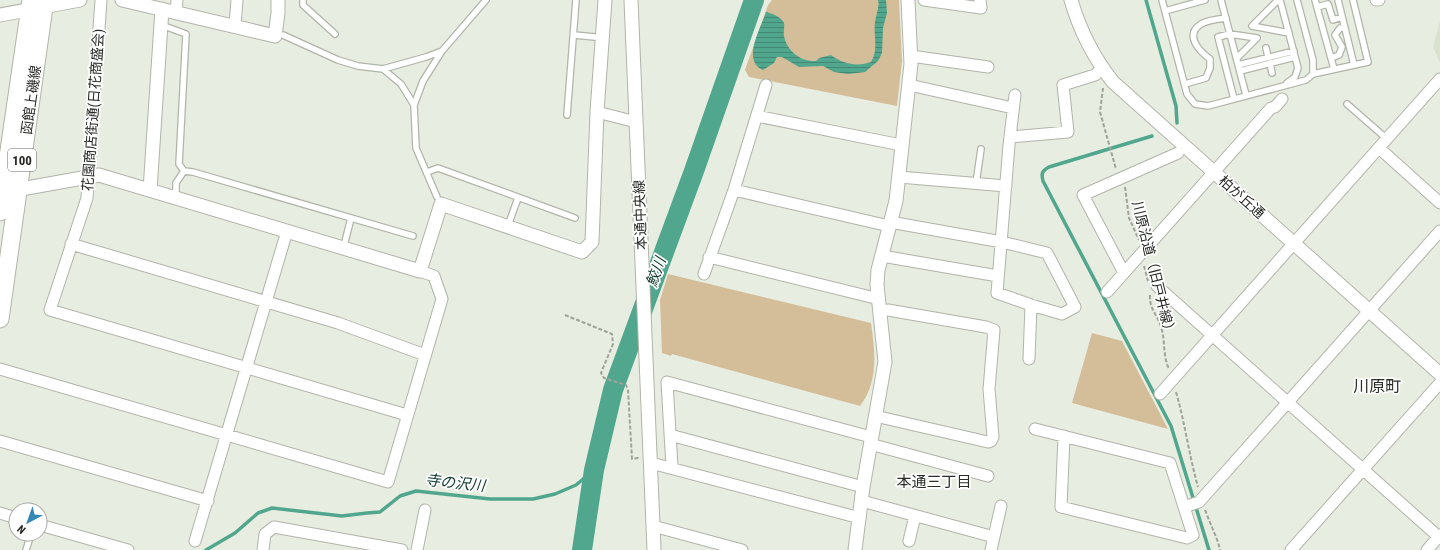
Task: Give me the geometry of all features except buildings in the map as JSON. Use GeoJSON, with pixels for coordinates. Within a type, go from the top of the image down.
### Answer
{"type":"FeatureCollection","features":[{"type":"Feature","properties":{"kind":"main road","name":"函館上磯線"},"geometry":{"type":"LineString","coordinates":[[0,319],[7,191],[37,4]]}},
{"type":"Feature","properties":{"kind":"main road","name":"函館上磯線"},"geometry":{"type":"LineString","coordinates":[[0,212],[7,191]]}},
{"type":"Feature","properties":{"kind":"street"},"geometry":{"type":"LineString","coordinates":[[0,15],[37,4],[80,0]]}},
{"type":"Feature","properties":{"kind":"street","name":"花園商店街通(日花商盛会)"},"geometry":{"type":"LineString","coordinates":[[100,0],[90,176],[87,198],[50,310],[246,368]]}},
{"type":"Feature","properties":{"kind":"street"},"geometry":{"type":"LineString","coordinates":[[122,0],[162,9],[176,6],[275,36],[278,0]]}},
{"type":"Feature","properties":{"kind":"street"},"geometry":{"type":"LineString","coordinates":[[235,25],[236,0]]}},
{"type":"Feature","properties":{"kind":"street"},"geometry":{"type":"LineString","coordinates":[[420,271],[441,204],[582,252],[590,245],[592,242],[597,112],[605,0]]}},
{"type":"Feature","properties":{"kind":"street","name":"本通中央線"},"geometry":{"type":"LineString","coordinates":[[630,0],[636,125],[647,460],[654,550]]}},
{"type":"Feature","properties":{"kind":"street"},"geometry":{"type":"LineString","coordinates":[[855,550],[863,487],[885,362],[877,285],[878,270],[896,201],[899,177],[911,56],[908,0]]}},
{"type":"Feature","properties":{"kind":"street"},"geometry":{"type":"LineString","coordinates":[[924,0],[980,8],[980,0]]}},
{"type":"Feature","properties":{"kind":"street","name":"柏が丘通"},"geometry":{"type":"LineString","coordinates":[[1071,0],[1085,40],[1103,68],[1126,94],[1440,374]]}},
{"type":"Feature","properties":{"kind":"street"},"geometry":{"type":"LineString","coordinates":[[150,190],[162,9]]}},
{"type":"Feature","properties":{"kind":"street"},"geometry":{"type":"LineString","coordinates":[[911,56],[988,67]]}},
{"type":"Feature","properties":{"kind":"street"},"geometry":{"type":"LineString","coordinates":[[1010,137],[1068,132],[1063,85],[1095,74],[1103,68]]}},
{"type":"Feature","properties":{"kind":"street"},"geometry":{"type":"LineString","coordinates":[[1160,394],[1440,79]]}},
{"type":"Feature","properties":{"kind":"street"},"geometry":{"type":"LineString","coordinates":[[704,274],[734,190],[766,85]]}},
{"type":"Feature","properties":{"kind":"street"},"geometry":{"type":"LineString","coordinates":[[909,85],[1013,108]]}},
{"type":"Feature","properties":{"kind":"street"},"geometry":{"type":"LineString","coordinates":[[734,190],[890,224],[1002,242],[1047,253],[1075,307],[1062,314],[997,293],[1002,242],[1010,137],[1015,95]]}},
{"type":"Feature","properties":{"kind":"street"},"geometry":{"type":"LineString","coordinates":[[1107,292],[1271,108],[1275,107],[1282,99]]}},
{"type":"Feature","properties":{"kind":"street"},"geometry":{"type":"LineString","coordinates":[[597,112],[636,125]]}},
{"type":"Feature","properties":{"kind":"street"},"geometry":{"type":"LineString","coordinates":[[757,116],[901,145]]}},
{"type":"Feature","properties":{"kind":"street"},"geometry":{"type":"LineString","coordinates":[[1379,148],[1440,203]]}},
{"type":"Feature","properties":{"kind":"street"},"geometry":{"type":"LineString","coordinates":[[1124,273],[1083,195],[1178,153]]}},
{"type":"Feature","properties":{"kind":"street"},"geometry":{"type":"LineString","coordinates":[[0,369],[388,482],[442,299],[434,276],[99,175],[7,191]]}},
{"type":"Feature","properties":{"kind":"street"},"geometry":{"type":"LineString","coordinates":[[899,177],[1006,186]]}},
{"type":"Feature","properties":{"kind":"street"},"geometry":{"type":"LineString","coordinates":[[195,541],[287,231]]}},
{"type":"Feature","properties":{"kind":"street"},"geometry":{"type":"LineString","coordinates":[[1186,507],[1200,501],[1440,231]]}},
{"type":"Feature","properties":{"kind":"street"},"geometry":{"type":"LineString","coordinates":[[71,244],[338,323],[425,355]]}},
{"type":"Feature","properties":{"kind":"street"},"geometry":{"type":"LineString","coordinates":[[882,256],[998,276]]}},
{"type":"Feature","properties":{"kind":"street"},"geometry":{"type":"LineString","coordinates":[[709,257],[879,300]]}},
{"type":"Feature","properties":{"kind":"street"},"geometry":{"type":"LineString","coordinates":[[1152,287],[1212,335],[1440,536],[1427,550]]}},
{"type":"Feature","properties":{"kind":"street"},"geometry":{"type":"LineString","coordinates":[[1029,359],[1031,305]]}},
{"type":"Feature","properties":{"kind":"street"},"geometry":{"type":"LineString","coordinates":[[875,416],[988,442],[991,442],[993,437],[989,389],[994,330],[986,327],[888,310]]}},
{"type":"Feature","properties":{"kind":"street"},"geometry":{"type":"LineString","coordinates":[[246,368],[407,415]]}},
{"type":"Feature","properties":{"kind":"street"},"geometry":{"type":"LineString","coordinates":[[672,467],[667,382],[988,476]]}},
{"type":"Feature","properties":{"kind":"street"},"geometry":{"type":"LineString","coordinates":[[1291,550],[1440,383]]}},
{"type":"Feature","properties":{"kind":"street"},"geometry":{"type":"LineString","coordinates":[[1035,429],[1064,436],[1170,463],[1186,507],[1193,535],[1187,538],[1061,507],[1064,436]]}},
{"type":"Feature","properties":{"kind":"street"},"geometry":{"type":"LineString","coordinates":[[670,435],[863,487]]}},
{"type":"Feature","properties":{"kind":"street"},"geometry":{"type":"LineString","coordinates":[[0,441],[208,501]]}},
{"type":"Feature","properties":{"kind":"street"},"geometry":{"type":"LineString","coordinates":[[647,460],[860,518]]}},
{"type":"Feature","properties":{"kind":"street"},"geometry":{"type":"LineString","coordinates":[[862,501],[994,537]]}},
{"type":"Feature","properties":{"kind":"street"},"geometry":{"type":"LineString","coordinates":[[992,550],[1001,506]]}},
{"type":"Feature","properties":{"kind":"street"},"geometry":{"type":"LineString","coordinates":[[417,550],[425,510]]}},
{"type":"Feature","properties":{"kind":"street"},"geometry":{"type":"LineString","coordinates":[[909,541],[915,516]]}},
{"type":"Feature","properties":{"kind":"street"},"geometry":{"type":"LineString","coordinates":[[263,550],[266,534],[274,526],[402,550]]}},
{"type":"Feature","properties":{"kind":"street"},"geometry":{"type":"LineString","coordinates":[[653,526],[742,550]]}},
{"type":"Feature","properties":{"kind":"street"},"geometry":{"type":"LineString","coordinates":[[48,527],[128,550]]}},
{"type":"Feature","properties":{"kind":"lane"},"geometry":{"type":"LineString","coordinates":[[303,0],[303,5],[335,34]]}},
{"type":"Feature","properties":{"kind":"lane"},"geometry":{"type":"LineString","coordinates":[[437,197],[426,172],[415,140],[414,105],[423,81],[442,51],[486,0]]}},
{"type":"Feature","properties":{"kind":"lane"},"geometry":{"type":"LineString","coordinates":[[567,115],[576,0]]}},
{"type":"Feature","properties":{"kind":"lane"},"geometry":{"type":"LineString","coordinates":[[1162,0],[1187,94],[1195,104],[1208,106],[1306,80],[1313,74],[1368,62],[1353,0]]}},
{"type":"Feature","properties":{"kind":"lane"},"geometry":{"type":"LineString","coordinates":[[1165,11],[1188,2],[1205,0]]}},
{"type":"Feature","properties":{"kind":"lane"},"geometry":{"type":"LineString","coordinates":[[1221,0],[1246,95]]}},
{"type":"Feature","properties":{"kind":"lane"},"geometry":{"type":"LineString","coordinates":[[1285,85],[1295,77],[1298,68],[1289,33],[1279,0],[1252,26],[1289,33]]}},
{"type":"Feature","properties":{"kind":"lane"},"geometry":{"type":"LineString","coordinates":[[1297,0],[1313,60],[1313,74]]}},
{"type":"Feature","properties":{"kind":"lane"},"geometry":{"type":"LineString","coordinates":[[1315,0],[1334,69]]}},
{"type":"Feature","properties":{"kind":"lane"},"geometry":{"type":"LineString","coordinates":[[1338,0],[1354,65]]}},
{"type":"Feature","properties":{"kind":"lane"},"geometry":{"type":"LineString","coordinates":[[1317,6],[1328,4],[1333,20],[1342,17]]}},
{"type":"Feature","properties":{"kind":"lane"},"geometry":{"type":"LineString","coordinates":[[1185,84],[1206,78],[1210,68],[1210,59],[1195,45],[1193,36],[1197,27],[1203,23],[1226,18]]}},
{"type":"Feature","properties":{"kind":"lane"},"geometry":{"type":"LineString","coordinates":[[167,27],[186,34],[179,164],[184,170],[413,236]]}},
{"type":"Feature","properties":{"kind":"lane"},"geometry":{"type":"LineString","coordinates":[[1331,58],[1338,55],[1342,47],[1334,35],[1340,28],[1345,28]]}},
{"type":"Feature","properties":{"kind":"lane"},"geometry":{"type":"LineString","coordinates":[[1234,99],[1218,37],[1230,34],[1257,38],[1237,58]]}},
{"type":"Feature","properties":{"kind":"lane"},"geometry":{"type":"LineString","coordinates":[[283,35],[338,60],[358,66],[383,69],[426,58],[442,51]]}},
{"type":"Feature","properties":{"kind":"lane"},"geometry":{"type":"LineString","coordinates":[[574,35],[595,36]]}},
{"type":"Feature","properties":{"kind":"lane"},"geometry":{"type":"LineString","coordinates":[[1266,48],[1272,73]]}},
{"type":"Feature","properties":{"kind":"lane"},"geometry":{"type":"LineString","coordinates":[[1238,64],[1269,60],[1294,54]]}},
{"type":"Feature","properties":{"kind":"lane"},"geometry":{"type":"LineString","coordinates":[[1240,71],[1269,60]]}},
{"type":"Feature","properties":{"kind":"lane"},"geometry":{"type":"LineString","coordinates":[[383,69],[401,84],[414,105]]}},
{"type":"Feature","properties":{"kind":"lane"},"geometry":{"type":"LineString","coordinates":[[1347,104],[1387,139]]}},
{"type":"Feature","properties":{"kind":"lane"},"geometry":{"type":"LineString","coordinates":[[976,183],[981,149]]}},
{"type":"Feature","properties":{"kind":"lane"},"geometry":{"type":"LineString","coordinates":[[426,172],[438,168],[575,218]]}},
{"type":"Feature","properties":{"kind":"lane"},"geometry":{"type":"LineString","coordinates":[[176,191],[176,183],[184,170]]}},
{"type":"Feature","properties":{"kind":"lane"},"geometry":{"type":"LineString","coordinates":[[510,220],[518,198]]}},
{"type":"Feature","properties":{"kind":"lane"},"geometry":{"type":"LineString","coordinates":[[345,242],[352,218]]}},
{"type":"Feature","properties":{"kind":"path","name":"川原沿道（旧戸井線）"},"geometry":{"type":"LineString","coordinates":[[1104,85],[1100,112],[1115,167],[1125,186],[1129,218],[1139,241],[1141,253],[1152,287],[1151,307],[1162,329],[1165,359],[1173,379],[1184,421],[1200,501],[1220,550]]}},
{"type":"Feature","properties":{"kind":"path"},"geometry":{"type":"LineString","coordinates":[[564,315],[612,334],[613,344],[601,373],[604,378],[626,385],[628,390],[632,459],[638,458],[647,460]]}},
{"type":"Feature","properties":{"kind":"shaded area"},"geometry":{"type":"Polygon","coordinates":[[[772,0],[899,0],[902,61],[897,106],[749,77],[745,70],[768,5],[772,0]]]}},
{"type":"Feature","properties":{"kind":"shaded area"},"geometry":{"type":"Polygon","coordinates":[[[878,0],[886,0],[887,13],[883,28],[882,53],[878,61],[865,72],[848,74],[834,72],[823,66],[799,67],[782,57],[777,57],[774,63],[763,70],[757,66],[753,59],[754,44],[766,12],[776,16],[784,23],[784,34],[788,46],[791,51],[805,60],[816,61],[819,58],[831,55],[840,61],[850,64],[866,64],[871,62],[875,52],[875,19],[878,8],[878,0]]]}},
{"type":"Feature","properties":{"kind":"shaded area"},"geometry":{"type":"Polygon","coordinates":[[[1440,21],[1440,63],[1433,47],[1440,21]]]}},
{"type":"Feature","properties":{"kind":"shaded area"},"geometry":{"type":"Polygon","coordinates":[[[668,274],[871,323],[874,344],[874,366],[873,377],[866,397],[860,406],[672,354],[671,356],[662,353],[660,300],[668,274]]]}},
{"type":"Feature","properties":{"kind":"shaded area"},"geometry":{"type":"Polygon","coordinates":[[[1092,333],[1122,341],[1168,429],[1072,403],[1092,333]]]}},
{"type":"Feature","properties":{"kind":"waterway","name":"鮫川"},"geometry":{"type":"LineString","coordinates":[[582,550],[594,470],[613,390],[694,171],[754,0]]}},
{"type":"Feature","properties":{"kind":"waterway"},"geometry":{"type":"LineString","coordinates":[[1146,0],[1176,106],[1177,123]]}},
{"type":"Feature","properties":{"kind":"waterway"},"geometry":{"type":"LineString","coordinates":[[1152,136],[1049,167],[1043,172],[1042,178],[1171,426],[1209,550]]}},
{"type":"Feature","properties":{"kind":"waterway","name":"寺の沢川"},"geometry":{"type":"LineString","coordinates":[[206,550],[235,533],[258,513],[272,508],[342,516],[380,512],[400,496],[416,491],[490,499],[533,499],[555,494],[576,485],[594,470]]}},
{"type":"Feature","properties":{"kind":"district","name":"川原町"},"geometry":{"type":"Point","coordinates":[1377,386]}},
{"type":"Feature","properties":{"kind":"district","name":"本通三丁目"},"geometry":{"type":"Point","coordinates":[934,482]}}]}
